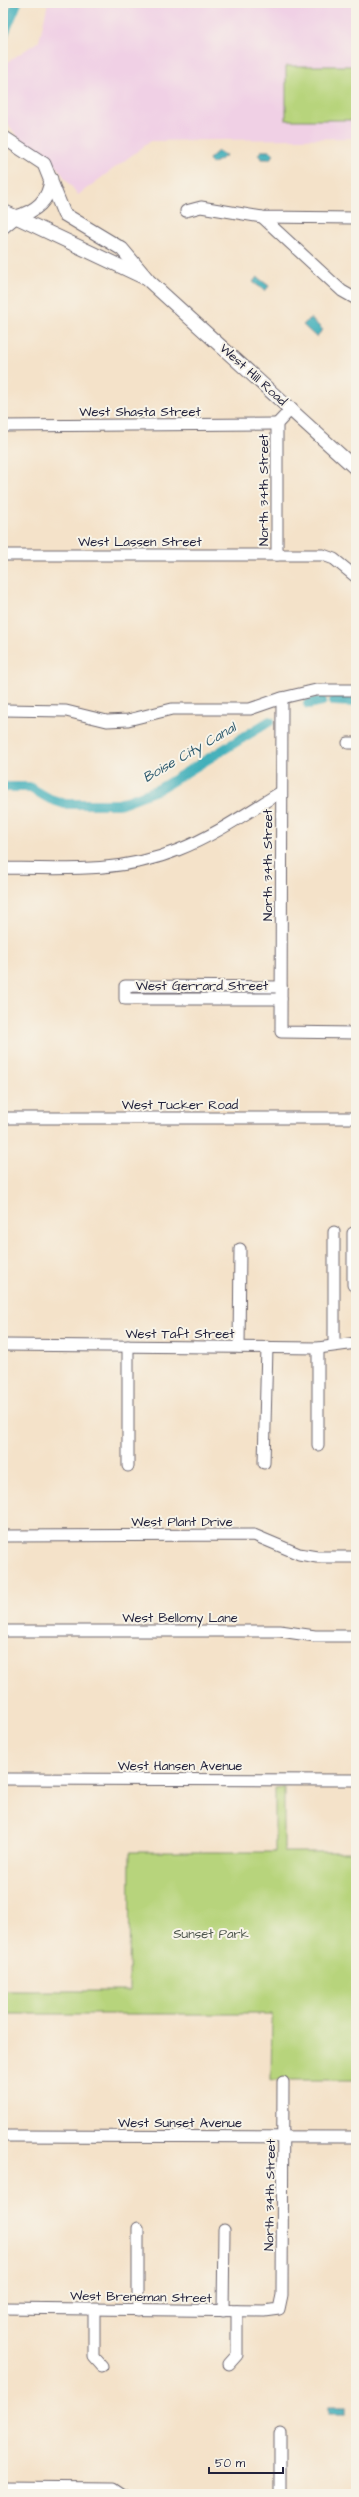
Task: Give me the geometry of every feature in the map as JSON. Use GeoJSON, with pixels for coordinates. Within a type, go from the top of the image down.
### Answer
{"type":"FeatureCollection","features":[{"type":"Feature","properties":{"kind":"street","name":"West Hill Road"},"geometry":{"type":"LineString","coordinates":[[3,137],[44,164],[64,214],[122,249],[149,281],[292,408],[356,469]]}},
{"type":"Feature","properties":{"kind":"street"},"geometry":{"type":"LineString","coordinates":[[3,227],[11,215],[27,214],[42,203],[50,189],[51,180]]}},
{"type":"Feature","properties":{"kind":"street"},"geometry":{"type":"LineString","coordinates":[[186,211],[201,207],[262,217],[356,218]]}},
{"type":"Feature","properties":{"kind":"street","name":"West Hill Road"},"geometry":{"type":"LineString","coordinates":[[11,215],[121,265],[149,281]]}},
{"type":"Feature","properties":{"kind":"street"},"geometry":{"type":"LineString","coordinates":[[262,217],[342,291],[356,299]]}},
{"type":"Feature","properties":{"kind":"street","name":"North 34th Street"},"geometry":{"type":"LineString","coordinates":[[277,554],[277,424],[292,408]]}},
{"type":"Feature","properties":{"kind":"street","name":"West Shasta Street"},"geometry":{"type":"LineString","coordinates":[[3,426],[277,424]]}},
{"type":"Feature","properties":{"kind":"street","name":"West Lassen Street"},"geometry":{"type":"LineString","coordinates":[[3,555],[323,555],[334,559],[356,578]]}},
{"type":"Feature","properties":{"kind":"street"},"geometry":{"type":"LineString","coordinates":[[3,710],[66,711],[107,721],[128,720],[172,709],[250,709],[282,698],[316,690],[356,690]]}},
{"type":"Feature","properties":{"kind":"street","name":"North 34th Street"},"geometry":{"type":"LineString","coordinates":[[282,698],[281,1032],[356,1033]]}},
{"type":"Feature","properties":{"kind":"street"},"geometry":{"type":"LineString","coordinates":[[3,868],[100,868],[154,858],[177,851],[207,837],[281,792]]}},
{"type":"Feature","properties":{"kind":"street","name":"West Gerrard Street"},"geometry":{"type":"LineString","coordinates":[[281,986],[125,986],[125,999],[281,1000]]}},
{"type":"Feature","properties":{"kind":"street","name":"West Tucker Road"},"geometry":{"type":"LineString","coordinates":[[3,1118],[356,1118]]}},
{"type":"Feature","properties":{"kind":"street"},"geometry":{"type":"LineString","coordinates":[[334,1232],[334,1344]]}},
{"type":"Feature","properties":{"kind":"street"},"geometry":{"type":"LineString","coordinates":[[334,1285],[355,1284],[353,1233]]}},
{"type":"Feature","properties":{"kind":"street"},"geometry":{"type":"LineString","coordinates":[[238,1347],[240,1249]]}},
{"type":"Feature","properties":{"kind":"street","name":"West Taft Street"},"geometry":{"type":"LineString","coordinates":[[3,1345],[318,1348],[334,1344],[356,1344]]}},
{"type":"Feature","properties":{"kind":"street"},"geometry":{"type":"LineString","coordinates":[[128,1346],[128,1466]]}},
{"type":"Feature","properties":{"kind":"street"},"geometry":{"type":"LineString","coordinates":[[264,1463],[267,1347]]}},
{"type":"Feature","properties":{"kind":"street"},"geometry":{"type":"LineString","coordinates":[[318,1348],[318,1445]]}},
{"type":"Feature","properties":{"kind":"street","name":"West Plant Drive"},"geometry":{"type":"LineString","coordinates":[[3,1536],[254,1535],[299,1554],[317,1557],[356,1557]]}},
{"type":"Feature","properties":{"kind":"street","name":"West Bellomy Lane"},"geometry":{"type":"LineString","coordinates":[[3,1631],[280,1631],[315,1636],[356,1636]]}},
{"type":"Feature","properties":{"kind":"street","name":"West Hansen Avenue"},"geometry":{"type":"LineString","coordinates":[[3,1779],[356,1780]]}},
{"type":"Feature","properties":{"kind":"street","name":"North 34th Street"},"geometry":{"type":"LineString","coordinates":[[279,2309],[282,2296],[284,2137],[283,2082]]}},
{"type":"Feature","properties":{"kind":"street","name":"West Sunset Avenue"},"geometry":{"type":"LineString","coordinates":[[3,2136],[356,2138]]}},
{"type":"Feature","properties":{"kind":"street"},"geometry":{"type":"LineString","coordinates":[[138,2228],[138,2310]]}},
{"type":"Feature","properties":{"kind":"street"},"geometry":{"type":"LineString","coordinates":[[223,2311],[224,2230]]}},
{"type":"Feature","properties":{"kind":"street","name":"West Breneman Street"},"geometry":{"type":"LineString","coordinates":[[3,2308],[223,2311],[279,2309]]}},
{"type":"Feature","properties":{"kind":"street"},"geometry":{"type":"LineString","coordinates":[[94,2310],[94,2357],[102,2366]]}},
{"type":"Feature","properties":{"kind":"street"},"geometry":{"type":"LineString","coordinates":[[228,2364],[237,2355],[238,2311]]}},
{"type":"Feature","properties":{"kind":"street"},"geometry":{"type":"LineString","coordinates":[[280,2433],[280,2494]]}},
{"type":"Feature","properties":{"kind":"street"},"geometry":{"type":"LineString","coordinates":[[3,2486],[113,2488],[122,2494]]}},
{"type":"Feature","properties":{"kind":"shaded area"},"geometry":{"type":"Polygon","coordinates":[[[48,3],[356,3],[356,138],[151,141],[78,195],[53,162],[26,147],[3,118],[3,65],[39,41],[48,3]]]}},
{"type":"Feature","properties":{"kind":"green space"},"geometry":{"type":"Polygon","coordinates":[[[286,66],[356,66],[356,120],[286,120],[286,66]]]}},
{"type":"Feature","properties":{"kind":"green space","name":"Sunset Park"},"geometry":{"type":"Polygon","coordinates":[[[284,1787],[284,1852],[356,1852],[356,2080],[271,2080],[272,2014],[3,2014],[3,1991],[129,1991],[130,1852],[275,1852],[275,1788],[284,1787]]]}},
{"type":"Feature","properties":{"kind":"water"},"geometry":{"type":"Polygon","coordinates":[[[218,151],[226,156],[212,164],[209,159],[218,151]]]}},
{"type":"Feature","properties":{"kind":"water"},"geometry":{"type":"Polygon","coordinates":[[[261,151],[271,151],[274,155],[269,159],[262,159],[258,155],[261,151]]]}},
{"type":"Feature","properties":{"kind":"water"},"geometry":{"type":"Polygon","coordinates":[[[257,277],[269,286],[265,291],[253,282],[257,277]]]}},
{"type":"Feature","properties":{"kind":"water"},"geometry":{"type":"Polygon","coordinates":[[[310,318],[323,330],[316,337],[303,325],[310,318]]]}},
{"type":"Feature","properties":{"kind":"water"},"geometry":{"type":"Polygon","coordinates":[[[328,2407],[346,2407],[346,2414],[328,2414],[328,2407]]]}},
{"type":"Feature","properties":{"kind":"waterway"},"geometry":{"type":"LineString","coordinates":[[3,36],[17,3]]}},
{"type":"Feature","properties":{"kind":"waterway","name":"Boise City Canal"},"geometry":{"type":"LineString","coordinates":[[308,704],[322,701]]}},
{"type":"Feature","properties":{"kind":"waterway","name":"Boise City Canal"},"geometry":{"type":"LineString","coordinates":[[334,701],[356,702]]}},
{"type":"Feature","properties":{"kind":"waterway","name":"Boise City Canal"},"geometry":{"type":"LineString","coordinates":[[3,787],[29,787],[50,799],[65,804],[119,804],[159,789],[270,721]]}}]}
